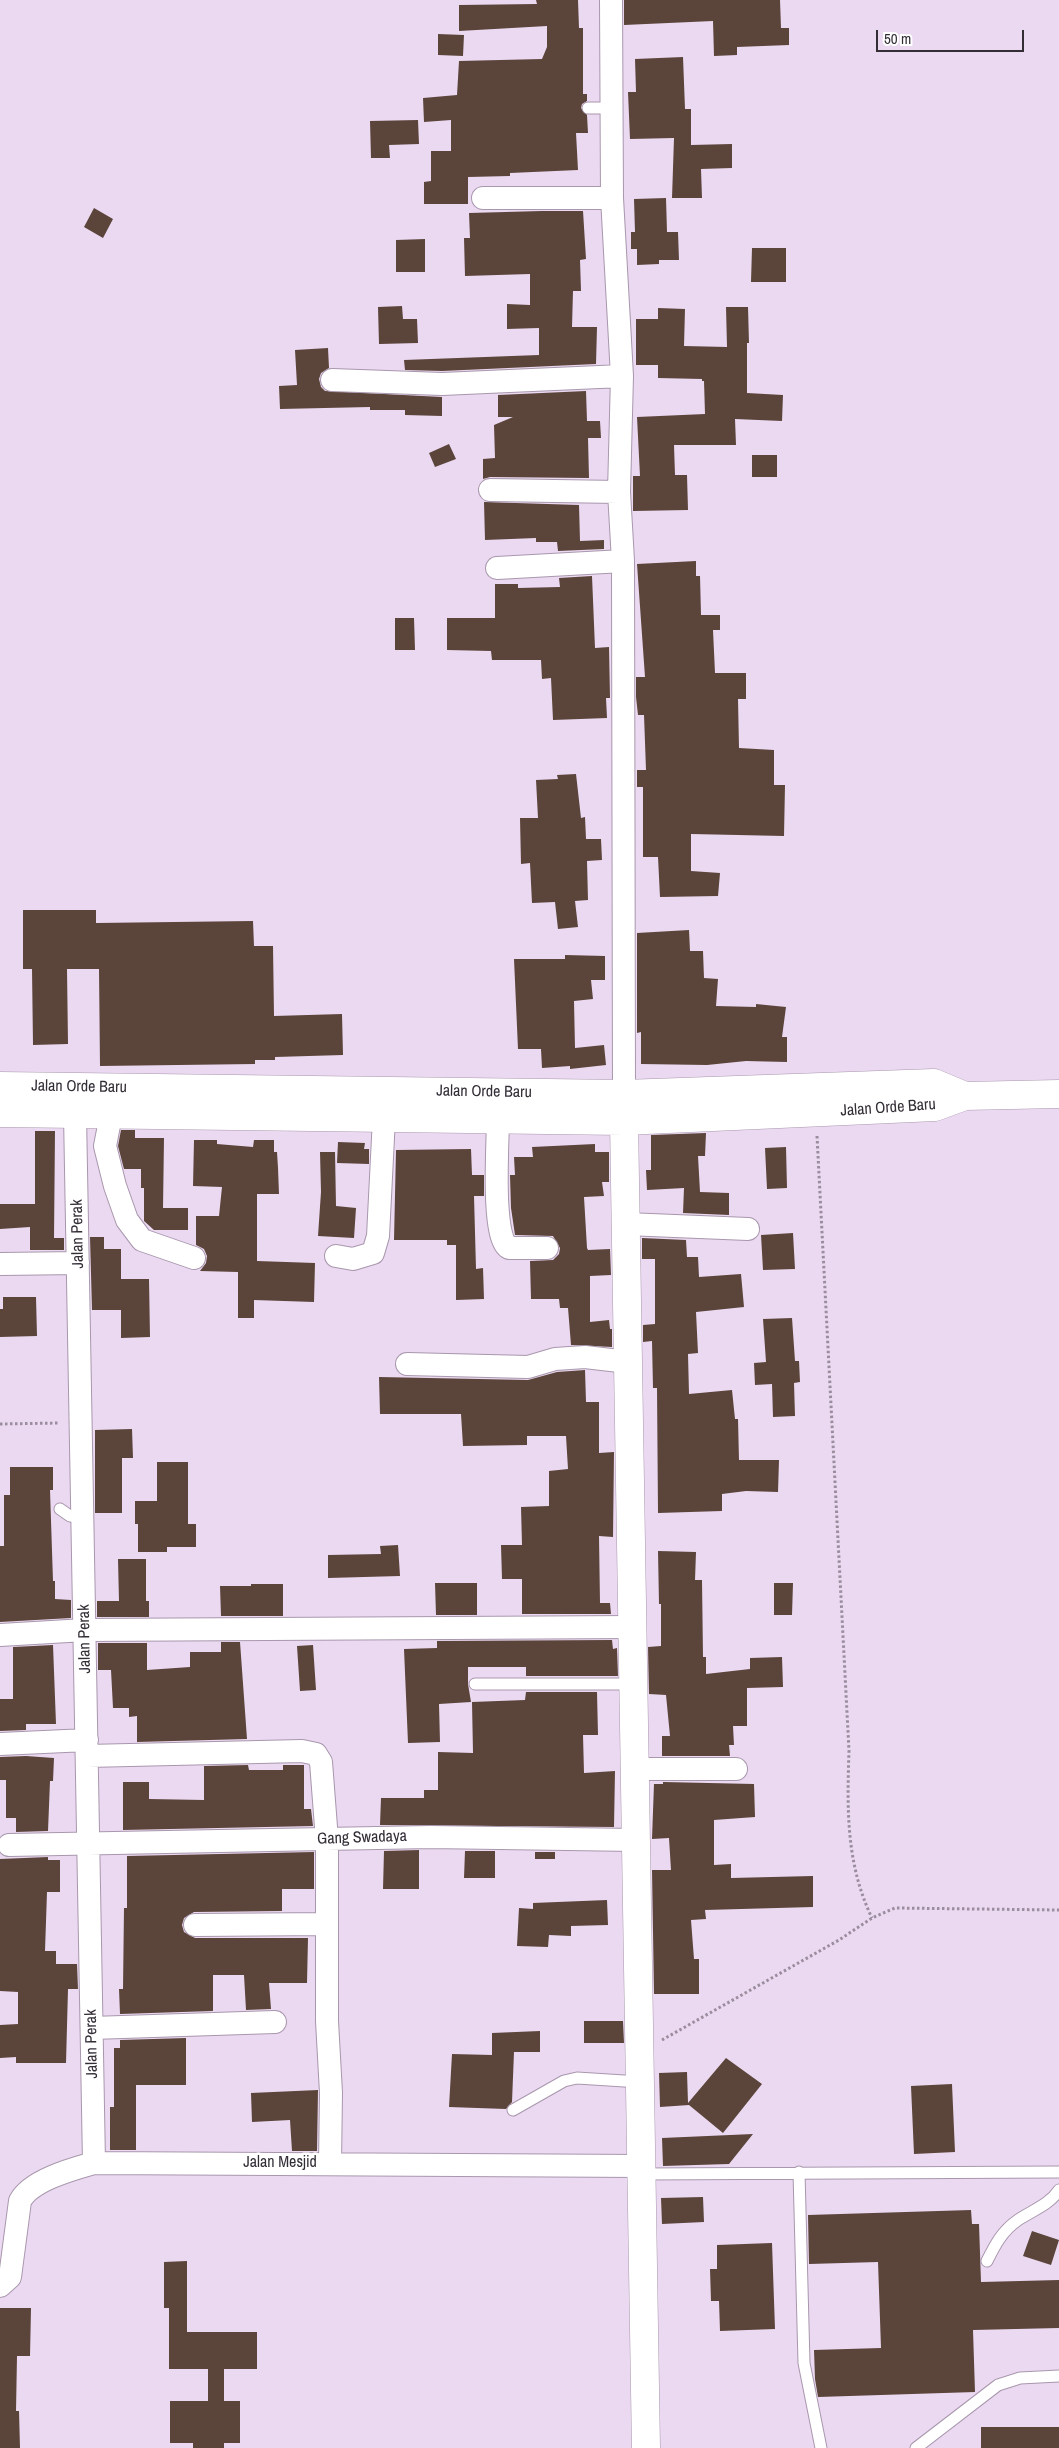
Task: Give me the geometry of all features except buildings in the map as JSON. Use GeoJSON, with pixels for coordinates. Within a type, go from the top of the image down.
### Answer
{"type":"FeatureCollection","features":[{"type":"Feature","properties":{"kind":"main road","name":"Jalan Orde Baru"},"geometry":{"type":"LineString","coordinates":[[0,1086],[624,1094],[934,1083],[965,1096]]}},
{"type":"Feature","properties":{"kind":"main road"},"geometry":{"type":"LineString","coordinates":[[325,1090],[325,1117]]}},
{"type":"Feature","properties":{"kind":"main road","name":"Jalan Orde Baru"},"geometry":{"type":"LineString","coordinates":[[0,1113],[624,1120],[935,1107],[965,1096],[1059,1094]]}},
{"type":"Feature","properties":{"kind":"main road"},"geometry":{"type":"LineString","coordinates":[[624,1120],[646,2448]]}},
{"type":"Feature","properties":{"kind":"street"},"geometry":{"type":"LineString","coordinates":[[612,0],[612,198],[622,376],[619,492],[623,561],[624,1094]]}},
{"type":"Feature","properties":{"kind":"street"},"geometry":{"type":"LineString","coordinates":[[483,198],[612,198]]}},
{"type":"Feature","properties":{"kind":"street"},"geometry":{"type":"LineString","coordinates":[[332,380],[442,384],[622,376]]}},
{"type":"Feature","properties":{"kind":"street"},"geometry":{"type":"LineString","coordinates":[[490,490],[619,492]]}},
{"type":"Feature","properties":{"kind":"street"},"geometry":{"type":"LineString","coordinates":[[498,568],[623,561]]}},
{"type":"Feature","properties":{"kind":"street","name":"Jalan Perak"},"geometry":{"type":"LineString","coordinates":[[76,1114],[94,2163]]}},
{"type":"Feature","properties":{"kind":"street"},"geometry":{"type":"LineString","coordinates":[[111,1114],[105,1146],[114,1186],[127,1220],[142,1240],[194,1258]]}},
{"type":"Feature","properties":{"kind":"street"},"geometry":{"type":"LineString","coordinates":[[336,1256],[353,1259],[373,1252],[378,1236],[384,1118]]}},
{"type":"Feature","properties":{"kind":"street"},"geometry":{"type":"LineString","coordinates":[[498,1119],[497,1211],[501,1241],[509,1248],[547,1248]]}},
{"type":"Feature","properties":{"kind":"street"},"geometry":{"type":"LineString","coordinates":[[626,1224],[748,1229]]}},
{"type":"Feature","properties":{"kind":"street"},"geometry":{"type":"LineString","coordinates":[[0,1264],[78,1264]]}},
{"type":"Feature","properties":{"kind":"street"},"geometry":{"type":"LineString","coordinates":[[407,1364],[528,1367],[555,1359],[585,1357],[628,1362]]}},
{"type":"Feature","properties":{"kind":"street"},"geometry":{"type":"LineString","coordinates":[[0,1635],[85,1630],[633,1627]]}},
{"type":"Feature","properties":{"kind":"street"},"geometry":{"type":"LineString","coordinates":[[0,1744],[87,1748],[302,1751],[316,1754],[321,1762],[327,1840],[327,2022],[331,2093],[330,2163]]}},
{"type":"Feature","properties":{"kind":"street"},"geometry":{"type":"LineString","coordinates":[[635,1769],[736,1769]]}},
{"type":"Feature","properties":{"kind":"street","name":"Gang Swadaya"},"geometry":{"type":"LineString","coordinates":[[9,1845],[430,1837],[636,1840]]}},
{"type":"Feature","properties":{"kind":"street"},"geometry":{"type":"LineString","coordinates":[[195,1925],[327,1924]]}},
{"type":"Feature","properties":{"kind":"street"},"geometry":{"type":"LineString","coordinates":[[92,2028],[275,2022]]}},
{"type":"Feature","properties":{"kind":"street","name":"Jalan Mesjid"},"geometry":{"type":"LineString","coordinates":[[0,2286],[10,2277],[20,2201],[23,2196],[44,2182],[71,2170],[94,2163],[330,2163],[642,2170]]}},
{"type":"Feature","properties":{"kind":"lane"},"geometry":{"type":"LineString","coordinates":[[588,108],[612,108]]}},
{"type":"Feature","properties":{"kind":"lane"},"geometry":{"type":"LineString","coordinates":[[60,1509],[70,1516],[84,1517]]}},
{"type":"Feature","properties":{"kind":"lane"},"geometry":{"type":"LineString","coordinates":[[475,1684],[634,1684]]}},
{"type":"Feature","properties":{"kind":"lane"},"geometry":{"type":"LineString","coordinates":[[513,2110],[564,2081],[577,2078],[640,2082]]}},
{"type":"Feature","properties":{"kind":"lane"},"geometry":{"type":"LineString","coordinates":[[642,2170],[1059,2172]]}},
{"type":"Feature","properties":{"kind":"lane"},"geometry":{"type":"LineString","coordinates":[[800,2172],[804,2363],[821,2448]]}},
{"type":"Feature","properties":{"kind":"lane"},"geometry":{"type":"LineString","coordinates":[[987,2261],[999,2237],[1017,2221],[1048,2203],[1059,2190]]}},
{"type":"Feature","properties":{"kind":"lane"},"geometry":{"type":"LineString","coordinates":[[916,2448],[998,2385],[1020,2378],[1059,2376]]}},
{"type":"Feature","properties":{"kind":"path"},"geometry":{"type":"LineString","coordinates":[[815,1113],[849,1750],[846,1800],[848,1831],[859,1888],[872,1918]]}},
{"type":"Feature","properties":{"kind":"path"},"geometry":{"type":"LineString","coordinates":[[0,1424],[81,1423]]}},
{"type":"Feature","properties":{"kind":"path"},"geometry":{"type":"LineString","coordinates":[[640,2052],[839,1940],[872,1918],[895,1908],[1059,1910]]}}]}
